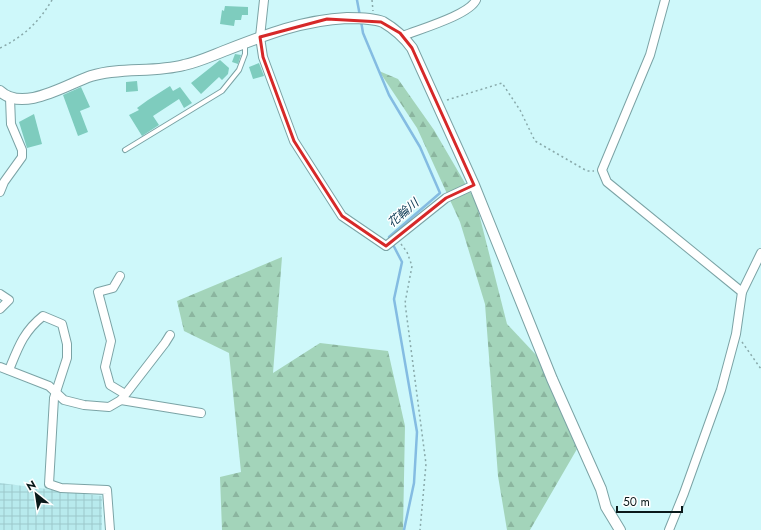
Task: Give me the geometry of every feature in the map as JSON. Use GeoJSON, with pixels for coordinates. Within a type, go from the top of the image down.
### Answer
{"type":"FeatureCollection","features":[{"type":"Feature","properties":{"kind":"street"},"geometry":{"type":"LineString","coordinates":[[264,0],[260,37],[263,57],[294,141],[342,216],[386,246],[446,198],[474,185]]}},
{"type":"Feature","properties":{"kind":"street"},"geometry":{"type":"LineString","coordinates":[[403,36],[464,12],[474,4],[476,0]]}},
{"type":"Feature","properties":{"kind":"street"},"geometry":{"type":"LineString","coordinates":[[665,0],[650,55],[602,170],[608,182],[742,292]]}},
{"type":"Feature","properties":{"kind":"street"},"geometry":{"type":"LineString","coordinates":[[0,91],[10,98],[28,99],[40,96],[91,76],[119,71],[169,69],[188,64],[260,37],[301,24],[327,19],[356,18],[382,22],[403,36],[412,48],[474,185],[552,380],[601,489],[606,507],[620,530]]}},
{"type":"Feature","properties":{"kind":"street"},"geometry":{"type":"LineString","coordinates":[[0,192],[4,182],[22,157],[22,150],[11,124],[10,98]]}},
{"type":"Feature","properties":{"kind":"street"},"geometry":{"type":"LineString","coordinates":[[669,530],[721,390],[736,334],[742,292],[761,253]]}},
{"type":"Feature","properties":{"kind":"street"},"geometry":{"type":"LineString","coordinates":[[120,276],[112,288],[98,292],[111,341],[105,367],[110,385],[123,397],[201,413]]}},
{"type":"Feature","properties":{"kind":"street"},"geometry":{"type":"LineString","coordinates":[[0,294],[9,300],[0,309]]}},
{"type":"Feature","properties":{"kind":"street"},"geometry":{"type":"LineString","coordinates":[[9,370],[23,337],[43,316],[62,324],[67,344],[68,358],[55,392],[49,484],[61,488],[107,490],[110,530]]}},
{"type":"Feature","properties":{"kind":"street"},"geometry":{"type":"LineString","coordinates":[[0,367],[48,386],[64,400],[84,405],[109,407],[123,397],[166,343],[170,335]]}},
{"type":"Feature","properties":{"kind":"lane"},"geometry":{"type":"LineString","coordinates":[[125,150],[222,91],[239,70],[245,54],[245,43]]}},
{"type":"Feature","properties":{"kind":"path"},"geometry":{"type":"LineString","coordinates":[[0,48],[23,35],[36,22],[52,0]]}},
{"type":"Feature","properties":{"kind":"path"},"geometry":{"type":"LineString","coordinates":[[437,103],[502,83],[520,110],[535,141],[587,171],[602,170]]}},
{"type":"Feature","properties":{"kind":"path"},"geometry":{"type":"LineString","coordinates":[[397,237],[407,252],[412,266],[405,303],[426,464],[420,530]]}},
{"type":"Feature","properties":{"kind":"path"},"geometry":{"type":"LineString","coordinates":[[736,334],[761,369]]}},
{"type":"Feature","properties":{"kind":"highlighted area"},"geometry":{"type":"Polygon","coordinates":[[[327,19],[381,22],[400,33],[412,48],[474,185],[446,198],[386,246],[342,216],[294,141],[263,57],[260,37],[327,19]]]}},
{"type":"Feature","properties":{"kind":"shaded area"},"geometry":{"type":"Polygon","coordinates":[[[0,483],[102,496],[102,530],[0,530],[0,483]]]}},
{"type":"Feature","properties":{"kind":"green space"},"geometry":{"type":"Polygon","coordinates":[[[379,71],[398,79],[434,130],[476,202],[507,324],[538,357],[577,449],[530,530],[507,530],[498,476],[485,304],[460,222],[417,128],[379,71]]]}},
{"type":"Feature","properties":{"kind":"green space"},"geometry":{"type":"Polygon","coordinates":[[[282,257],[273,373],[320,343],[388,351],[405,426],[403,530],[222,530],[220,477],[241,472],[229,353],[184,331],[177,301],[282,257]]]}},
{"type":"Feature","properties":{"kind":"building"},"geometry":{"type":"Polygon","coordinates":[[[225,6],[248,7],[248,15],[242,15],[241,20],[235,20],[234,26],[220,24],[222,10],[224,11],[225,6]]]}},
{"type":"Feature","properties":{"kind":"building"},"geometry":{"type":"Polygon","coordinates":[[[235,54],[241,55],[238,64],[232,62],[235,54]]]}},
{"type":"Feature","properties":{"kind":"building"},"geometry":{"type":"Polygon","coordinates":[[[220,60],[229,68],[228,74],[222,80],[219,77],[201,94],[191,83],[220,60]]]}},
{"type":"Feature","properties":{"kind":"building"},"geometry":{"type":"Polygon","coordinates":[[[259,63],[264,76],[253,79],[249,67],[259,63]]]}},
{"type":"Feature","properties":{"kind":"building"},"geometry":{"type":"Polygon","coordinates":[[[137,81],[138,91],[126,92],[126,82],[137,81]]]}},
{"type":"Feature","properties":{"kind":"building"},"geometry":{"type":"Polygon","coordinates":[[[170,86],[173,91],[180,87],[192,103],[184,108],[179,99],[153,116],[159,125],[142,136],[129,115],[139,110],[137,108],[170,86]]]}},
{"type":"Feature","properties":{"kind":"building"},"geometry":{"type":"Polygon","coordinates":[[[81,87],[90,107],[80,111],[88,132],[78,136],[63,95],[81,87]]]}},
{"type":"Feature","properties":{"kind":"building"},"geometry":{"type":"Polygon","coordinates":[[[34,114],[42,144],[27,148],[19,122],[34,114]]]}},
{"type":"Feature","properties":{"kind":"waterway","name":"花輪川"},"geometry":{"type":"LineString","coordinates":[[357,0],[360,16]]}},
{"type":"Feature","properties":{"kind":"waterway","name":"花輪川"},"geometry":{"type":"LineString","coordinates":[[361,21],[363,33],[389,95],[420,147],[440,193],[389,237],[402,262],[394,299],[417,432],[414,483],[404,530]]}}]}
